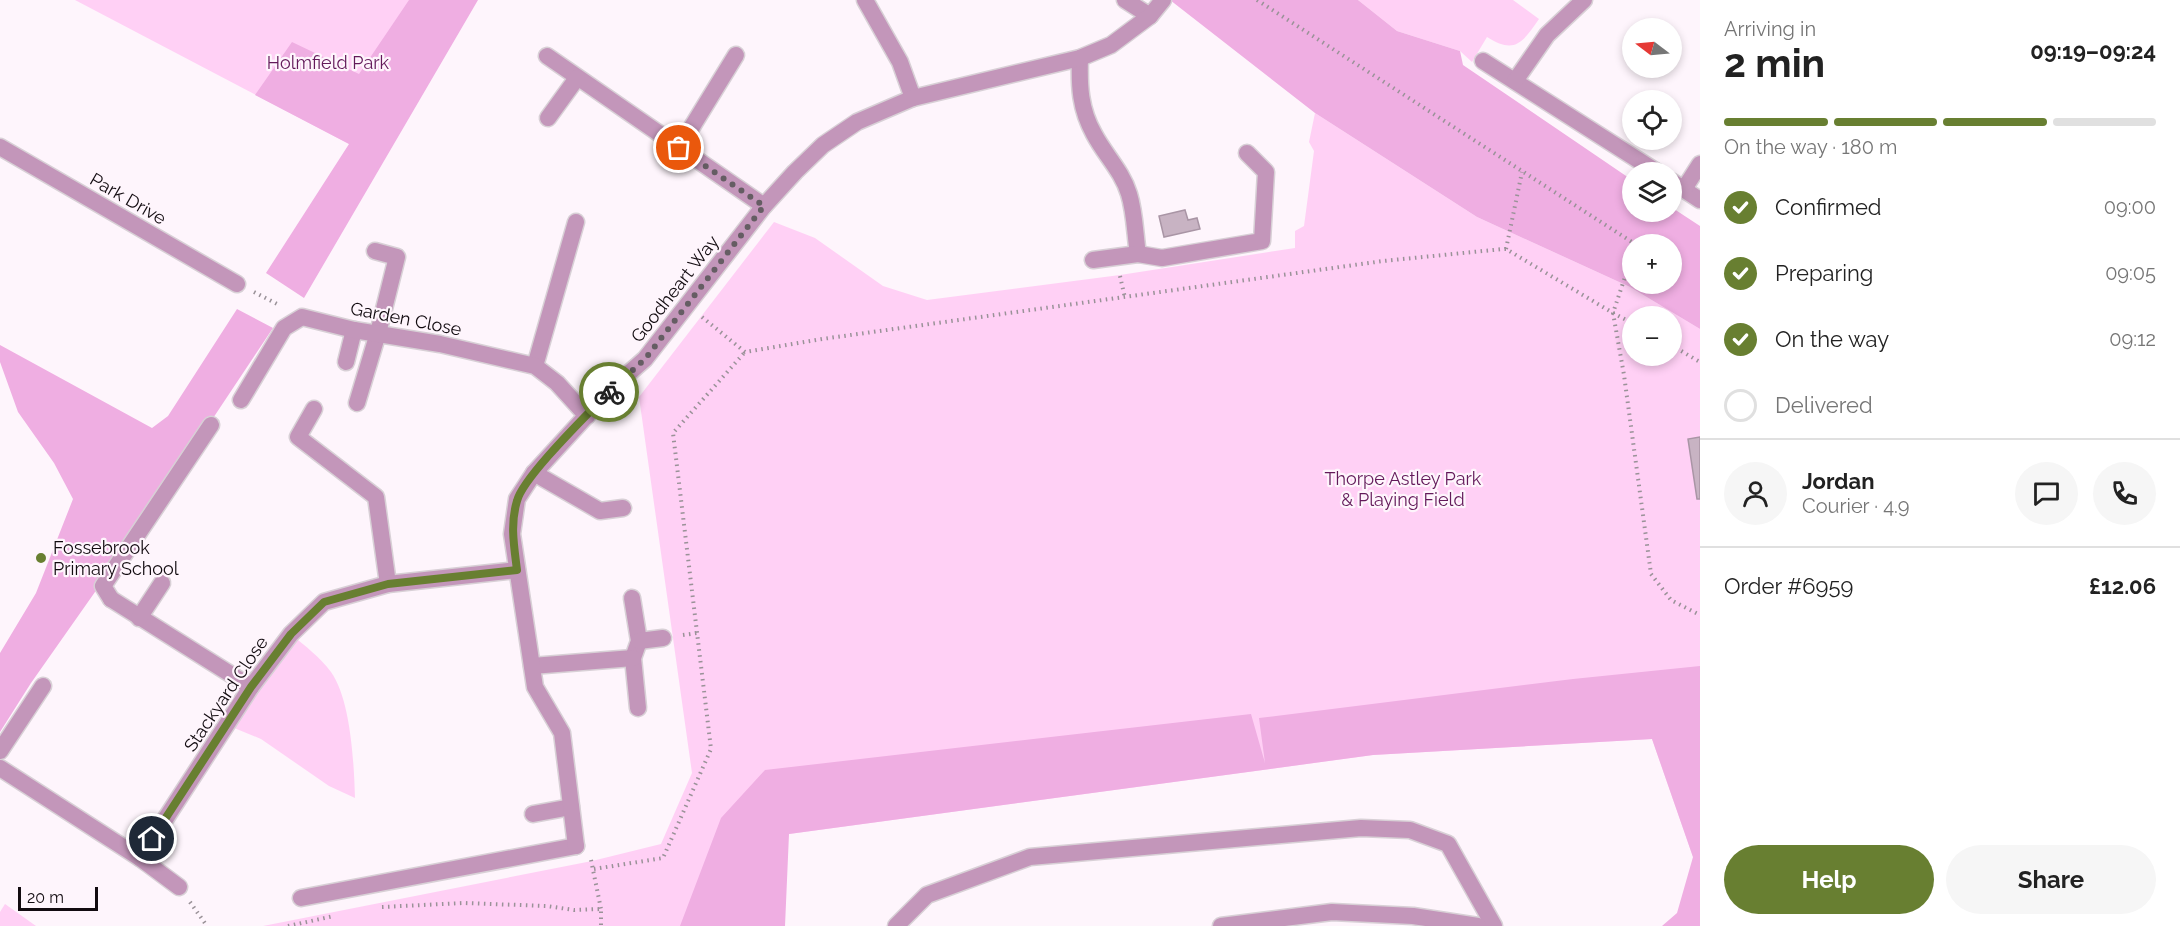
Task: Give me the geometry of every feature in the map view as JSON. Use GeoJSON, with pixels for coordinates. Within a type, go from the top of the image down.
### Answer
{"type":"FeatureCollection","features":[{"type":"Feature","properties":{"kind":"street"},"geometry":{"type":"LineString","coordinates":[[865,0],[900,62],[913,98]]}},
{"type":"Feature","properties":{"kind":"street"},"geometry":{"type":"LineString","coordinates":[[1125,0],[1150,16]]}},
{"type":"Feature","properties":{"kind":"street","name":"Goodheart Way"},"geometry":{"type":"LineString","coordinates":[[576,846],[562,733],[535,687],[512,534],[517,499],[534,473],[612,388],[645,359],[764,206],[823,145],[857,122],[913,98],[1080,58],[1111,45],[1150,16],[1163,0]]}},
{"type":"Feature","properties":{"kind":"street"},"geometry":{"type":"LineString","coordinates":[[1515,81],[1547,35],[1584,0]]}},
{"type":"Feature","properties":{"kind":"street"},"geometry":{"type":"LineString","coordinates":[[679,148],[736,55]]}},
{"type":"Feature","properties":{"kind":"street"},"geometry":{"type":"LineString","coordinates":[[547,56],[764,206]]}},
{"type":"Feature","properties":{"kind":"street"},"geometry":{"type":"LineString","coordinates":[[1080,58],[1079,93],[1084,115],[1095,136],[1120,172],[1129,195],[1138,254]]}},
{"type":"Feature","properties":{"kind":"street"},"geometry":{"type":"LineString","coordinates":[[1483,61],[1641,162]]}},
{"type":"Feature","properties":{"kind":"street"},"geometry":{"type":"LineString","coordinates":[[548,118],[577,78]]}},
{"type":"Feature","properties":{"kind":"street","name":"Park Drive"},"geometry":{"type":"LineString","coordinates":[[0,147],[237,284]]}},
{"type":"Feature","properties":{"kind":"street"},"geometry":{"type":"LineString","coordinates":[[1094,261],[1138,254],[1162,258],[1262,241],[1266,172],[1247,153]]}},
{"type":"Feature","properties":{"kind":"street"},"geometry":{"type":"LineString","coordinates":[[1682,180],[1700,164]]}},
{"type":"Feature","properties":{"kind":"street"},"geometry":{"type":"LineString","coordinates":[[1682,188],[1700,201]]}},
{"type":"Feature","properties":{"kind":"street"},"geometry":{"type":"LineString","coordinates":[[535,366],[576,222]]}},
{"type":"Feature","properties":{"kind":"street"},"geometry":{"type":"LineString","coordinates":[[357,402],[378,333],[397,257],[375,251]]}},
{"type":"Feature","properties":{"kind":"street"},"geometry":{"type":"LineString","coordinates":[[241,400],[284,328],[302,317]]}},
{"type":"Feature","properties":{"kind":"street","name":"Garden Close"},"geometry":{"type":"LineString","coordinates":[[302,317],[354,330],[440,344],[535,366],[557,383],[587,416]]}},
{"type":"Feature","properties":{"kind":"street"},"geometry":{"type":"LineString","coordinates":[[346,362],[354,330]]}},
{"type":"Feature","properties":{"kind":"street"},"geometry":{"type":"LineString","coordinates":[[314,409],[298,437],[376,497],[388,584]]}},
{"type":"Feature","properties":{"kind":"street"},"geometry":{"type":"LineString","coordinates":[[211,425],[103,586],[111,599],[251,687]]}},
{"type":"Feature","properties":{"kind":"street"},"geometry":{"type":"LineString","coordinates":[[534,473],[600,511],[623,508]]}},
{"type":"Feature","properties":{"kind":"street","name":"Stackyard Close"},"geometry":{"type":"LineString","coordinates":[[140,858],[251,687],[291,634],[324,602],[388,584],[517,570]]}},
{"type":"Feature","properties":{"kind":"street"},"geometry":{"type":"LineString","coordinates":[[139,618],[162,583]]}},
{"type":"Feature","properties":{"kind":"street"},"geometry":{"type":"LineString","coordinates":[[632,598],[639,641],[633,658],[638,708]]}},
{"type":"Feature","properties":{"kind":"street"},"geometry":{"type":"LineString","coordinates":[[639,641],[663,638]]}},
{"type":"Feature","properties":{"kind":"street"},"geometry":{"type":"LineString","coordinates":[[532,666],[633,658]]}},
{"type":"Feature","properties":{"kind":"street"},"geometry":{"type":"LineString","coordinates":[[0,751],[43,686]]}},
{"type":"Feature","properties":{"kind":"street"},"geometry":{"type":"LineString","coordinates":[[0,768],[140,858],[179,887]]}},
{"type":"Feature","properties":{"kind":"street"},"geometry":{"type":"LineString","coordinates":[[533,814],[571,807]]}},
{"type":"Feature","properties":{"kind":"street"},"geometry":{"type":"LineString","coordinates":[[896,926],[927,895],[1030,857],[1361,828],[1410,830],[1448,844],[1494,926]]}},
{"type":"Feature","properties":{"kind":"street"},"geometry":{"type":"LineString","coordinates":[[302,898],[576,846]]}},
{"type":"Feature","properties":{"kind":"street"},"geometry":{"type":"LineString","coordinates":[[1221,926],[1332,912],[1413,916],[1478,926]]}},
{"type":"Feature","properties":{"kind":"path"},"geometry":{"type":"LineString","coordinates":[[1257,0],[1622,236]]}},
{"type":"Feature","properties":{"kind":"path"},"geometry":{"type":"LineString","coordinates":[[1506,249],[1522,172]]}},
{"type":"Feature","properties":{"kind":"path"},"geometry":{"type":"LineString","coordinates":[[594,869],[663,858],[711,749],[673,433],[745,352],[822,339],[1383,261],[1506,249],[1622,318]]}},
{"type":"Feature","properties":{"kind":"path"},"geometry":{"type":"LineString","coordinates":[[237,284],[302,317]]}},
{"type":"Feature","properties":{"kind":"path"},"geometry":{"type":"LineString","coordinates":[[1622,286],[1613,313],[1652,574],[1671,600],[1700,615]]}},
{"type":"Feature","properties":{"kind":"path"},"geometry":{"type":"LineString","coordinates":[[688,305],[745,352]]}},
{"type":"Feature","properties":{"kind":"path"},"geometry":{"type":"LineString","coordinates":[[1682,351],[1700,362]]}},
{"type":"Feature","properties":{"kind":"path"},"geometry":{"type":"LineString","coordinates":[[576,846],[592,861],[601,909],[601,926]]}},
{"type":"Feature","properties":{"kind":"path"},"geometry":{"type":"LineString","coordinates":[[179,887],[207,926]]}},
{"type":"Feature","properties":{"kind":"path"},"geometry":{"type":"LineString","coordinates":[[374,908],[463,903],[547,906],[574,910],[601,909]]}},
{"type":"Feature","properties":{"kind":"path"},"geometry":{"type":"LineString","coordinates":[[288,926],[341,914]]}},
{"type":"Feature","properties":{"kind":"green space","name":"Holmfield Park"},"geometry":{"type":"Polygon","coordinates":[[[75,0],[446,0],[349,144],[75,0]]]}},
{"type":"Feature","properties":{"kind":"green space"},"geometry":{"type":"Polygon","coordinates":[[[409,0],[478,0],[304,298],[266,273],[349,144],[255,95],[292,42],[359,74],[409,0]]]}},
{"type":"Feature","properties":{"kind":"green space"},"geometry":{"type":"Polygon","coordinates":[[[1170,0],[1358,0],[1397,31],[1460,51],[1463,65],[1622,173],[1622,222],[1682,222],[1682,214],[1700,226],[1700,329],[1682,318],[1682,306],[1662,306],[1642,294],[1682,294],[1682,234],[1622,234],[1622,283],[1477,217],[1315,113],[1170,0]]]}},
{"type":"Feature","properties":{"kind":"green space"},"geometry":{"type":"Polygon","coordinates":[[[1358,0],[1513,0],[1539,19],[1518,43],[1505,45],[1487,37],[1472,62],[1460,51],[1397,31],[1358,0]]]}},
{"type":"Feature","properties":{"kind":"green space","name":"Thorpe Astley Park & Playing Field"},"geometry":{"type":"Polygon","coordinates":[[[1315,113],[1477,217],[1622,283],[1622,294],[1642,294],[1662,306],[1622,306],[1622,366],[1682,366],[1682,318],[1700,329],[1700,888],[1693,857],[1652,739],[1373,755],[789,834],[750,926],[263,926],[592,861],[661,844],[692,773],[639,397],[774,222],[815,238],[883,286],[927,300],[1120,275],[1295,248],[1295,231],[1304,226],[1314,151],[1309,142],[1315,113]]]}},
{"type":"Feature","properties":{"kind":"green space"},"geometry":{"type":"Polygon","coordinates":[[[237,309],[273,328],[0,732],[0,653],[36,593],[73,499],[54,463],[18,412],[0,362],[0,345],[152,428],[168,416],[237,309]]]}},
{"type":"Feature","properties":{"kind":"green space"},"geometry":{"type":"Polygon","coordinates":[[[291,634],[322,661],[338,684],[350,733],[355,798],[329,786],[261,739],[227,725],[291,634]]]}},
{"type":"Feature","properties":{"kind":"green space"},"geometry":{"type":"Polygon","coordinates":[[[1700,666],[1700,926],[1662,926],[1677,913],[1693,857],[1652,739],[1373,755],[789,834],[785,926],[680,926],[721,818],[765,770],[1251,714],[1265,763],[1259,718],[1573,679],[1700,666]]]}},
{"type":"Feature","properties":{"kind":"green space"},"geometry":{"type":"Polygon","coordinates":[[[5,904],[36,926],[0,926],[0,912],[5,904]]]}},
{"type":"Feature","properties":{"kind":"building"},"geometry":{"type":"Polygon","coordinates":[[[1185,210],[1188,220],[1197,218],[1200,229],[1164,237],[1159,216],[1185,210]]]}},
{"type":"Feature","properties":{"kind":"building"},"geometry":{"type":"Polygon","coordinates":[[[1700,437],[1700,499],[1697,499],[1688,439],[1700,437]]]}},
{"type":"Feature","properties":{"kind":"way so far"},"geometry":{"type":"LineString","coordinates":[[609,392],[645,359],[764,206],[679,148]]}},
{"type":"Feature","properties":{"kind":"place","name":"Fossebrook Primary School"},"geometry":{"type":"Point","coordinates":[41,558]}},
{"type":"Feature","properties":{"kind":"route"},"geometry":{"type":"LineString","coordinates":[[152,839],[251,687],[291,634],[324,602],[388,584],[517,570],[512,534],[517,499],[534,473],[609,392]]}}]}
